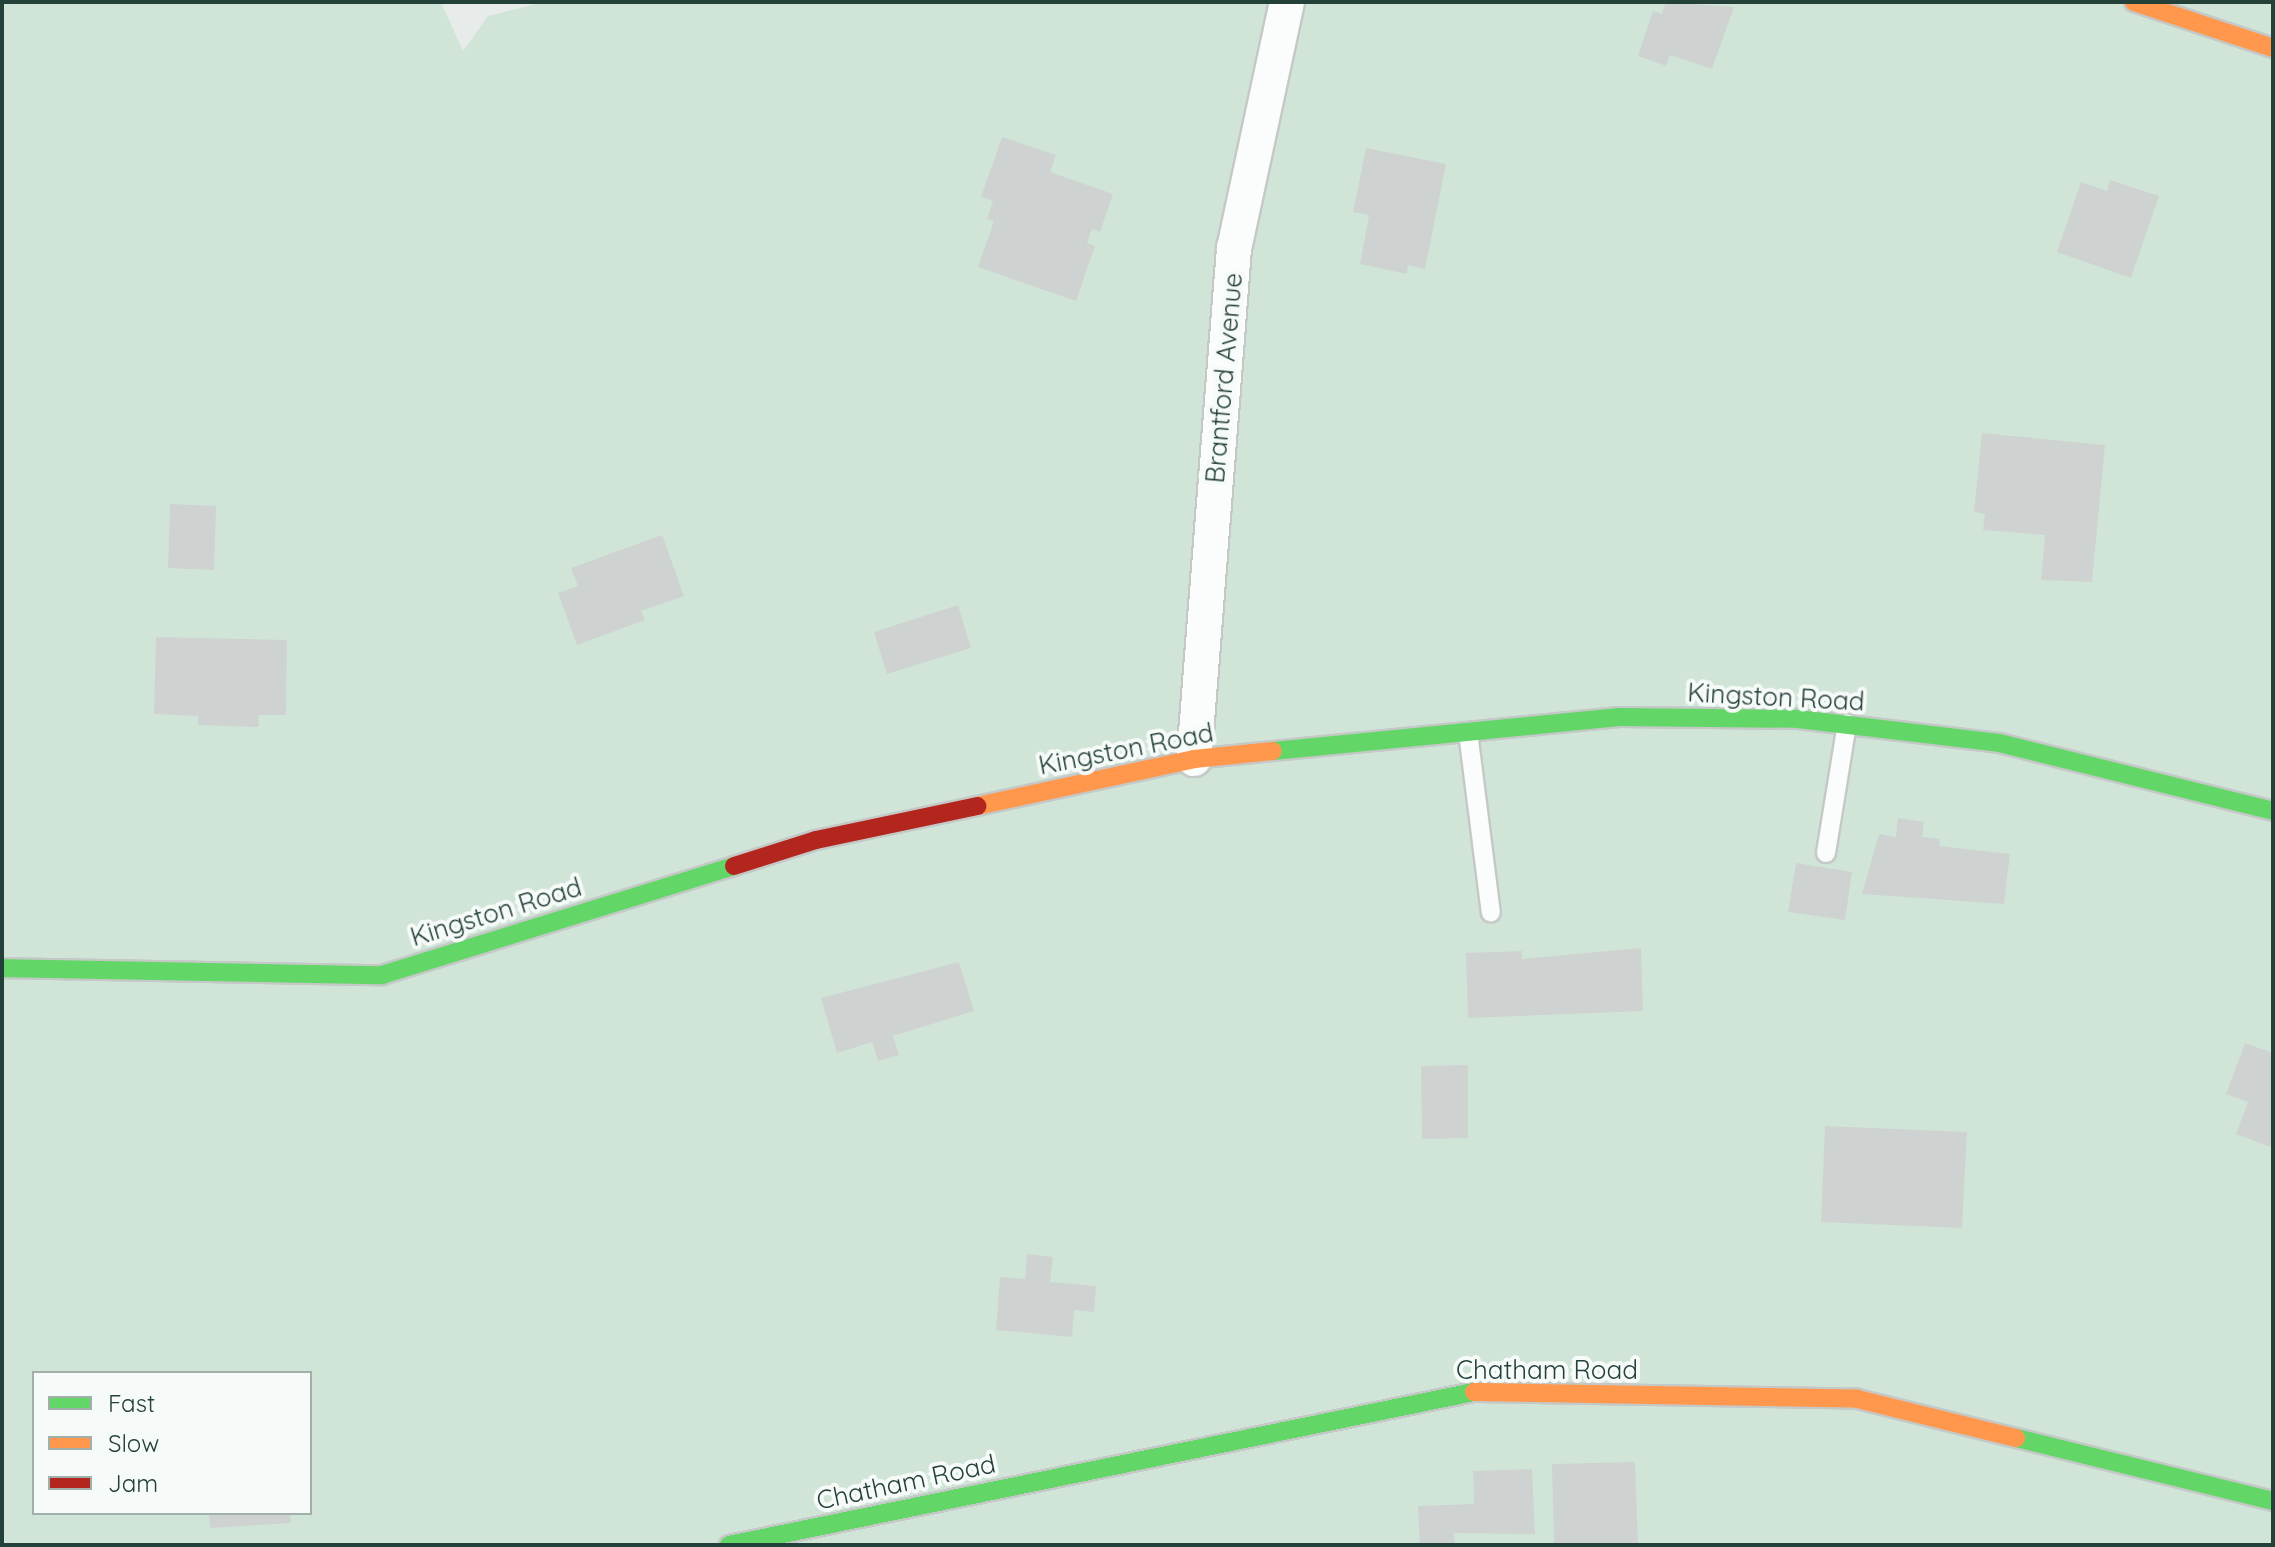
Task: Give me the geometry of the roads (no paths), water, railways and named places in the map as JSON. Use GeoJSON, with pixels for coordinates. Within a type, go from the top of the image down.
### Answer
{"type":"FeatureCollection","features":[{"type":"Feature","properties":{"kind":"street","name":"Brantford Avenue"},"geometry":{"type":"LineString","coordinates":[[1194,759],[1234,249],[1287,2]]}},
{"type":"Feature","properties":{"kind":"street"},"geometry":{"type":"LineString","coordinates":[[2134,2],[2273,48]]}},
{"type":"Feature","properties":{"kind":"street","name":"Kingston Road"},"geometry":{"type":"LineString","coordinates":[[2,968],[382,975],[816,840],[1194,759],[1619,717],[1847,724],[2003,744],[2273,811]]}},
{"type":"Feature","properties":{"kind":"street","name":"Chatham Road"},"geometry":{"type":"LineString","coordinates":[[729,1545],[1465,1392],[1857,1399],[2273,1501]]}},
{"type":"Feature","properties":{"kind":"lane"},"geometry":{"type":"LineString","coordinates":[[1826,853],[1847,724]]}},
{"type":"Feature","properties":{"kind":"lane"},"geometry":{"type":"LineString","coordinates":[[1468,732],[1491,913]]}}]}
